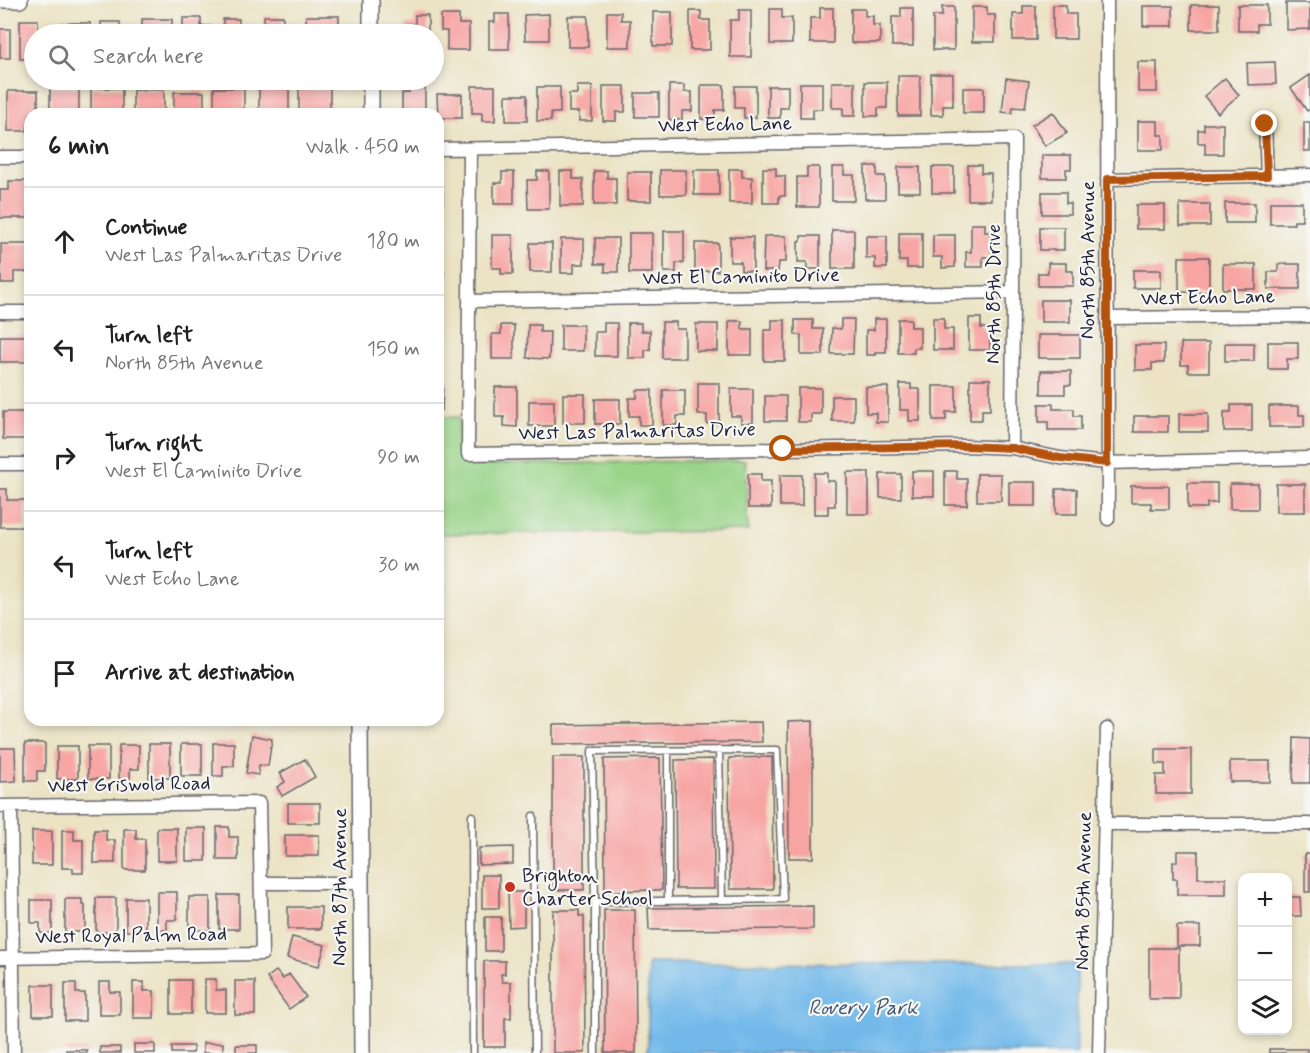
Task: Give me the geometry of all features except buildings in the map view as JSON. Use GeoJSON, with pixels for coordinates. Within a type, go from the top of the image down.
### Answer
{"type":"FeatureCollection","features":[{"type":"Feature","properties":{"kind":"street"},"geometry":{"type":"LineString","coordinates":[[0,0],[20,0]]}},
{"type":"Feature","properties":{"kind":"street"},"geometry":{"type":"LineString","coordinates":[[371,0],[371,24]]}},
{"type":"Feature","properties":{"kind":"street","name":"North 85th Avenue"},"geometry":{"type":"LineString","coordinates":[[1107,0],[1108,519]]}},
{"type":"Feature","properties":{"kind":"street"},"geometry":{"type":"LineString","coordinates":[[371,90],[371,108]]}},
{"type":"Feature","properties":{"kind":"street"},"geometry":{"type":"LineString","coordinates":[[1265,124],[1267,176]]}},
{"type":"Feature","properties":{"kind":"street","name":"West Echo Lane"},"geometry":{"type":"LineString","coordinates":[[444,149],[1014,139]]}},
{"type":"Feature","properties":{"kind":"street","name":"North 85th Drive"},"geometry":{"type":"LineString","coordinates":[[1012,448],[1014,139]]}},
{"type":"Feature","properties":{"kind":"street"},"geometry":{"type":"LineString","coordinates":[[469,301],[470,148]]}},
{"type":"Feature","properties":{"kind":"street"},"geometry":{"type":"LineString","coordinates":[[0,157],[24,157]]}},
{"type":"Feature","properties":{"kind":"street"},"geometry":{"type":"LineString","coordinates":[[1107,179],[1310,175]]}},
{"type":"Feature","properties":{"kind":"street","name":"West El Caminito Drive"},"geometry":{"type":"LineString","coordinates":[[469,301],[1013,292]]}},
{"type":"Feature","properties":{"kind":"street","name":"West Las Palmaritas Drive"},"geometry":{"type":"LineString","coordinates":[[469,301],[468,454],[965,446],[1012,448],[1060,458],[1107,463],[1310,458]]}},
{"type":"Feature","properties":{"kind":"street"},"geometry":{"type":"LineString","coordinates":[[0,312],[24,312]]}},
{"type":"Feature","properties":{"kind":"street","name":"West Echo Lane"},"geometry":{"type":"LineString","coordinates":[[1107,318],[1310,316]]}},
{"type":"Feature","properties":{"kind":"street"},"geometry":{"type":"LineString","coordinates":[[0,464],[24,464]]}},
{"type":"Feature","properties":{"kind":"street","name":"North 87th Avenue"},"geometry":{"type":"LineString","coordinates":[[360,726],[362,1053]]}},
{"type":"Feature","properties":{"kind":"street","name":"North 85th Avenue"},"geometry":{"type":"LineString","coordinates":[[1099,1053],[1107,729]]}},
{"type":"Feature","properties":{"kind":"street","name":"West Griswold Road"},"geometry":{"type":"LineString","coordinates":[[5,806],[259,803],[261,883]]}},
{"type":"Feature","properties":{"kind":"street"},"geometry":{"type":"LineString","coordinates":[[5,806],[13,957],[14,1053]]}},
{"type":"Feature","properties":{"kind":"street"},"geometry":{"type":"LineString","coordinates":[[1104,824],[1310,824]]}},
{"type":"Feature","properties":{"kind":"street"},"geometry":{"type":"LineString","coordinates":[[261,883],[361,883]]}},
{"type":"Feature","properties":{"kind":"street","name":"West Royal Palm Road"},"geometry":{"type":"LineString","coordinates":[[0,958],[262,954],[261,883]]}},
{"type":"Feature","properties":{"kind":"lane"},"geometry":{"type":"LineString","coordinates":[[719,750],[722,900]]}},
{"type":"Feature","properties":{"kind":"lane"},"geometry":{"type":"LineString","coordinates":[[595,902],[783,899],[777,750],[592,752],[595,1053]]}},
{"type":"Feature","properties":{"kind":"lane"},"geometry":{"type":"LineString","coordinates":[[668,751],[668,901]]}},
{"type":"Feature","properties":{"kind":"lane"},"geometry":{"type":"LineString","coordinates":[[472,816],[473,1053]]}},
{"type":"Feature","properties":{"kind":"lane"},"geometry":{"type":"LineString","coordinates":[[533,816],[534,1053]]}},
{"type":"Feature","properties":{"kind":"green space"},"geometry":{"type":"Polygon","coordinates":[[[444,417],[459,417],[461,451],[469,461],[476,465],[745,460],[748,531],[444,534],[444,417]]]}},
{"type":"Feature","properties":{"kind":"water","name":"Rovery Park"},"geometry":{"type":"Polygon","coordinates":[[[648,963],[1077,964],[1077,1053],[648,1053],[648,963]]]}},
{"type":"Feature","properties":{"kind":"place","name":"Brighton Charter School"},"geometry":{"type":"Point","coordinates":[510,887]}},
{"type":"Feature","properties":{"kind":"route"},"geometry":{"type":"LineString","coordinates":[[783,449],[965,446],[1012,448],[1060,458],[1107,463],[1107,179],[1267,176],[1265,124]]}}]}
